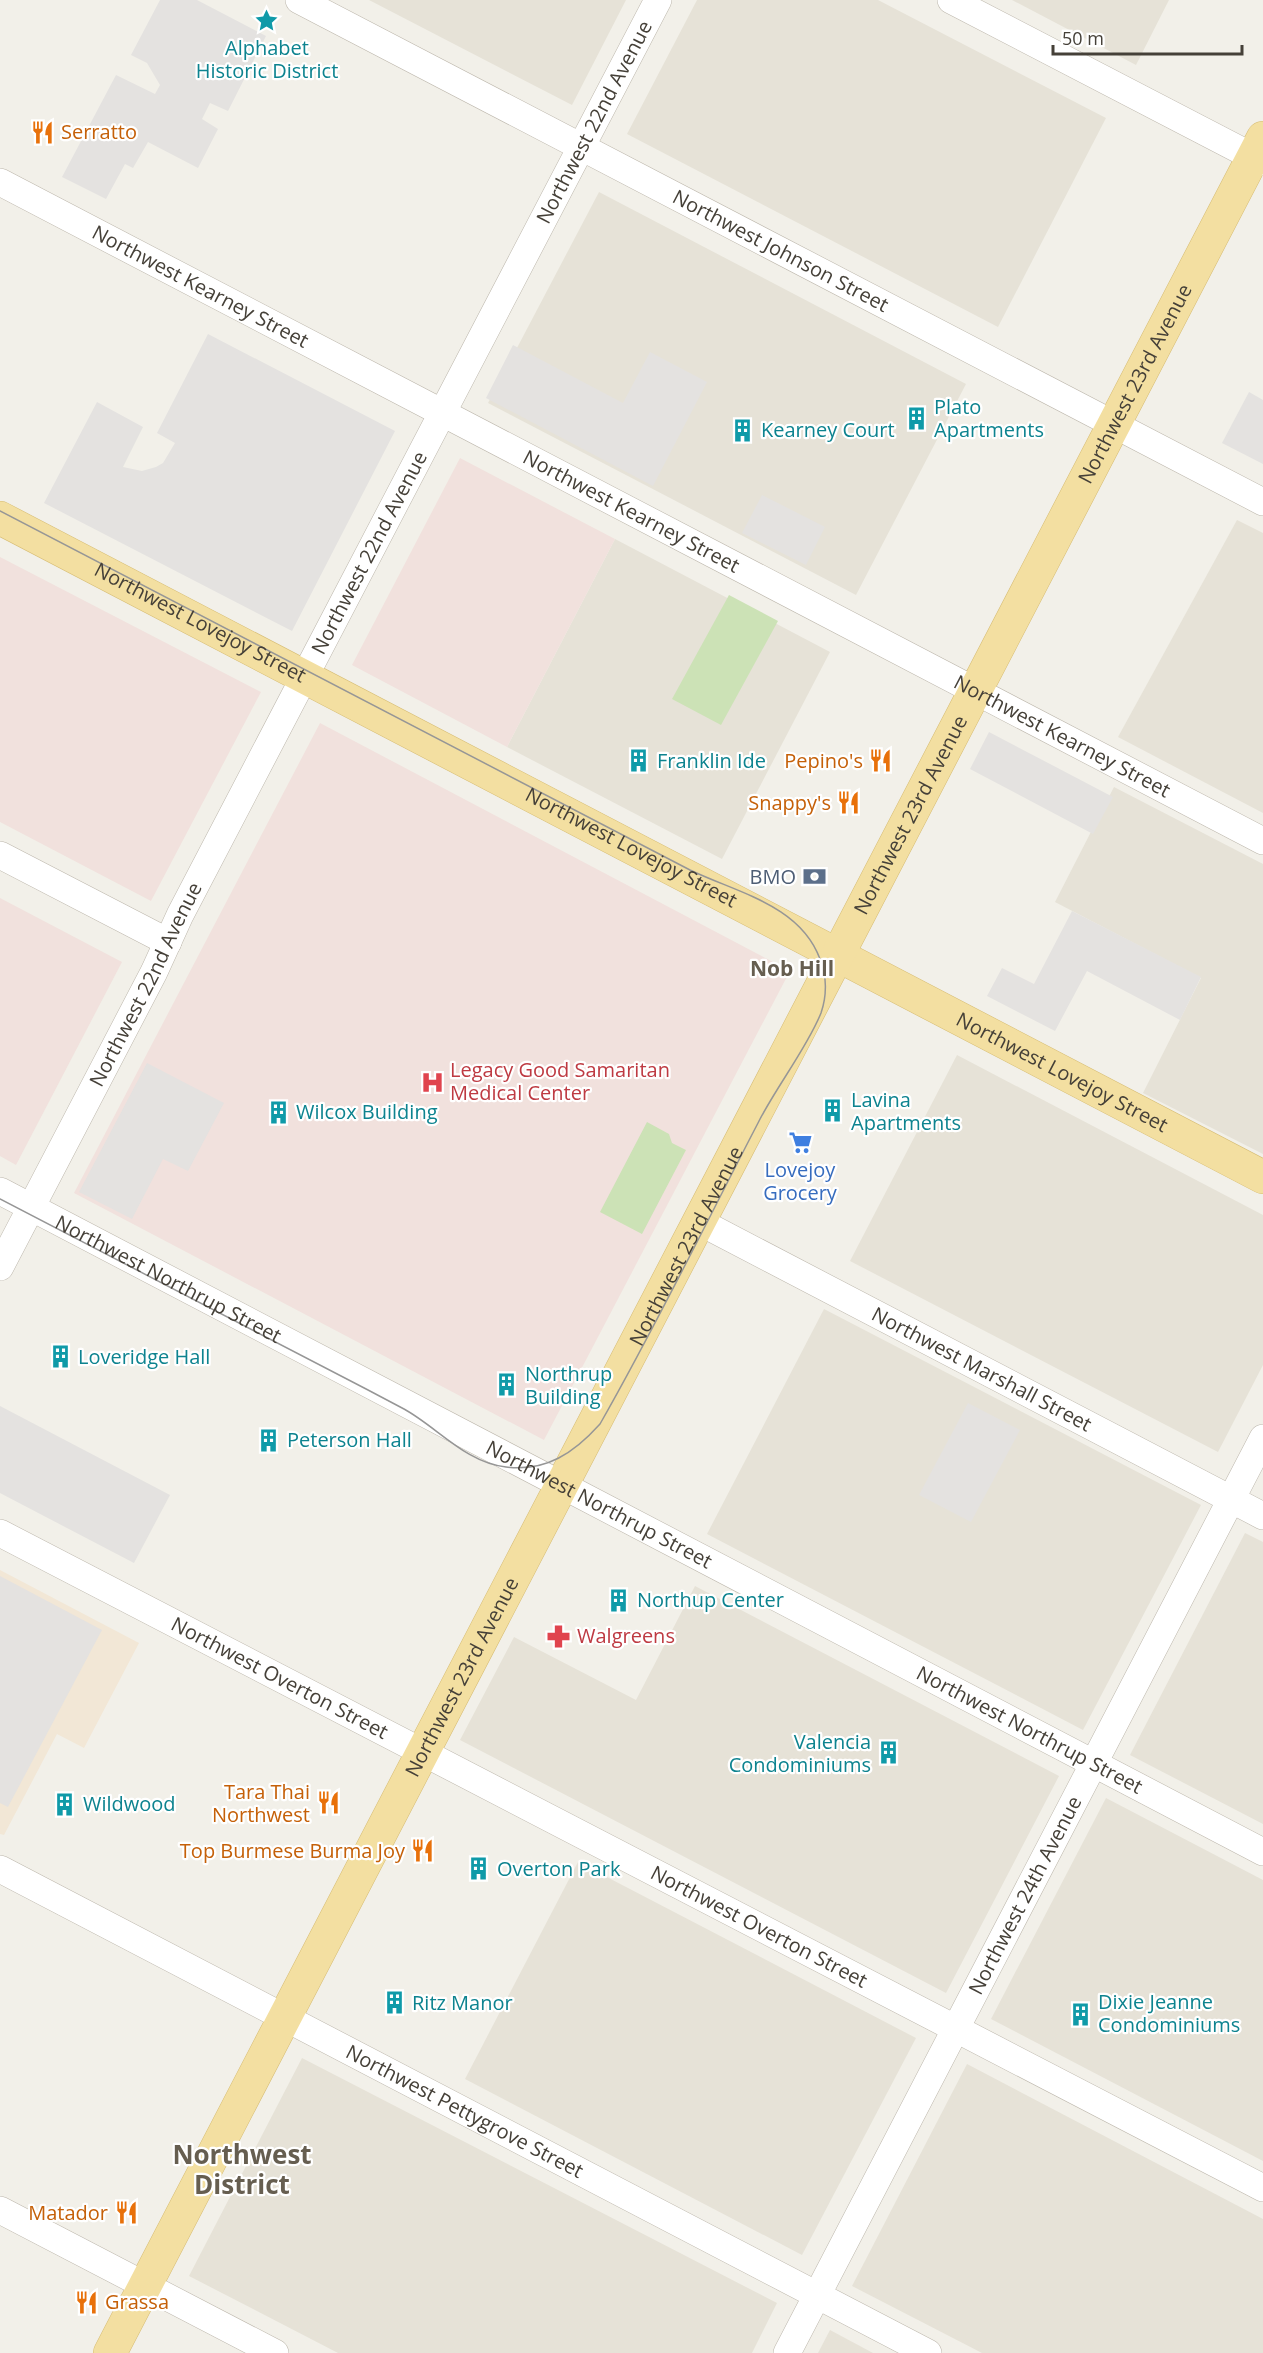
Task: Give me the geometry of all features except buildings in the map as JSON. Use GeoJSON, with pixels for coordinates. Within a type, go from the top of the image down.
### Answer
{"type":"FeatureCollection","features":[{"type":"Feature","properties":{"kind":"main road","name":"Northwest 23rd Avenue"},"geometry":{"type":"LineString","coordinates":[[111,2353],[1114,424],[1260,152]]}},
{"type":"Feature","properties":{"kind":"main road","name":"Northwest Lovejoy Street"},"geometry":{"type":"LineString","coordinates":[[0,518],[1263,1177]]}},
{"type":"Feature","properties":{"kind":"street","name":"Northwest Johnson Street"},"geometry":{"type":"LineString","coordinates":[[299,0],[1263,502]]}},
{"type":"Feature","properties":{"kind":"street","name":"Northwest 22nd Avenue"},"geometry":{"type":"LineString","coordinates":[[0,1267],[442,412],[658,0]]}},
{"type":"Feature","properties":{"kind":"street"},"geometry":{"type":"LineString","coordinates":[[951,0],[1260,152]]}},
{"type":"Feature","properties":{"kind":"street","name":"Northwest Kearney Street"},"geometry":{"type":"LineString","coordinates":[[0,182],[1263,841]]}},
{"type":"Feature","properties":{"kind":"street"},"geometry":{"type":"LineString","coordinates":[[0,855],[168,942]]}},
{"type":"Feature","properties":{"kind":"street","name":"Northwest Northrup Street"},"geometry":{"type":"LineString","coordinates":[[0,1191],[1263,1852]]}},
{"type":"Feature","properties":{"kind":"street","name":"Northwest Marshall Street"},"geometry":{"type":"LineString","coordinates":[[698,1221],[1263,1516]]}},
{"type":"Feature","properties":{"kind":"street","name":"Northwest 24th Avenue"},"geometry":{"type":"LineString","coordinates":[[787,2353],[1263,1438]]}},
{"type":"Feature","properties":{"kind":"street","name":"Northwest Overton Street"},"geometry":{"type":"LineString","coordinates":[[0,1533],[1263,2188]]}},
{"type":"Feature","properties":{"kind":"street","name":"Northwest Pettygrove Street"},"geometry":{"type":"LineString","coordinates":[[0,1869],[928,2353]]}},
{"type":"Feature","properties":{"kind":"street"},"geometry":{"type":"LineString","coordinates":[[0,2210],[275,2353]]}},
{"type":"Feature","properties":{"kind":"shaded area"},"geometry":{"type":"Polygon","coordinates":[[[160,0],[197,0],[266,36],[228,111],[210,103],[202,119],[218,129],[198,168],[148,142],[133,168],[125,164],[106,199],[62,177],[116,75],[155,94],[160,85],[147,63],[131,55],[160,0]]]}},
{"type":"Feature","properties":{"kind":"shaded area"},"geometry":{"type":"Polygon","coordinates":[[[369,0],[626,0],[572,105],[369,0]]]}},
{"type":"Feature","properties":{"kind":"shaded area"},"geometry":{"type":"Polygon","coordinates":[[[697,0],[878,0],[1106,118],[998,327],[627,134],[697,0]]]}},
{"type":"Feature","properties":{"kind":"shaded area"},"geometry":{"type":"Polygon","coordinates":[[[1012,0],[1169,0],[1136,65],[1012,0]]]}},
{"type":"Feature","properties":{"kind":"shaded area"},"geometry":{"type":"Polygon","coordinates":[[[599,192],[966,384],[856,595],[488,403],[599,192]]]}},
{"type":"Feature","properties":{"kind":"shaded area"},"geometry":{"type":"Polygon","coordinates":[[[208,334],[395,431],[292,631],[44,503],[97,402],[143,427],[123,467],[142,471],[163,463],[175,443],[157,433],[208,334]]]}},
{"type":"Feature","properties":{"kind":"shaded area"},"geometry":{"type":"Polygon","coordinates":[[[513,345],[623,403],[650,352],[707,382],[653,486],[486,398],[513,345]]]}},
{"type":"Feature","properties":{"kind":"shaded area"},"geometry":{"type":"Polygon","coordinates":[[[1249,392],[1263,400],[1263,464],[1222,443],[1249,392]]]}},
{"type":"Feature","properties":{"kind":"shaded area"},"geometry":{"type":"Polygon","coordinates":[[[460,458],[615,539],[507,747],[352,665],[460,458]]]}},
{"type":"Feature","properties":{"kind":"shaded area"},"geometry":{"type":"Polygon","coordinates":[[[762,495],[825,527],[806,565],[742,533],[762,495]]]}},
{"type":"Feature","properties":{"kind":"shaded area"},"geometry":{"type":"Polygon","coordinates":[[[1237,520],[1263,533],[1263,813],[1118,737],[1237,520]]]}},
{"type":"Feature","properties":{"kind":"shaded area"},"geometry":{"type":"Polygon","coordinates":[[[615,539],[830,652],[722,859],[507,747],[615,539]]]}},
{"type":"Feature","properties":{"kind":"shaded area"},"geometry":{"type":"Polygon","coordinates":[[[0,557],[261,692],[151,901],[0,822],[0,557]]]}},
{"type":"Feature","properties":{"kind":"shaded area","name":"Legacy Good Samaritan Medical Center"},"geometry":{"type":"Polygon","coordinates":[[[320,723],[790,971],[544,1440],[74,1193],[320,723]]]}},
{"type":"Feature","properties":{"kind":"shaded area"},"geometry":{"type":"Polygon","coordinates":[[[989,732],[1113,797],[1093,834],[970,769],[989,732]]]}},
{"type":"Feature","properties":{"kind":"shaded area"},"geometry":{"type":"Polygon","coordinates":[[[1114,787],[1263,864],[1263,1154],[1143,1093],[1201,978],[1055,902],[1114,787]]]}},
{"type":"Feature","properties":{"kind":"shaded area"},"geometry":{"type":"Polygon","coordinates":[[[0,898],[122,962],[16,1165],[0,1156],[0,898]]]}},
{"type":"Feature","properties":{"kind":"shaded area"},"geometry":{"type":"Polygon","coordinates":[[[1072,911],[1201,977],[1180,1020],[1087,971],[1055,1031],[987,996],[1002,968],[1034,984],[1072,911]]]}},
{"type":"Feature","properties":{"kind":"shaded area"},"geometry":{"type":"Polygon","coordinates":[[[957,1055],[1263,1215],[1263,1365],[1218,1452],[850,1261],[957,1055]]]}},
{"type":"Feature","properties":{"kind":"shaded area"},"geometry":{"type":"Polygon","coordinates":[[[147,1063],[224,1103],[188,1171],[163,1159],[132,1219],[79,1192],[147,1063]]]}},
{"type":"Feature","properties":{"kind":"shaded area"},"geometry":{"type":"Polygon","coordinates":[[[824,1309],[1201,1505],[1083,1730],[707,1534],[824,1309]]]}},
{"type":"Feature","properties":{"kind":"shaded area"},"geometry":{"type":"Polygon","coordinates":[[[968,1403],[1020,1430],[971,1522],[919,1495],[968,1403]]]}},
{"type":"Feature","properties":{"kind":"shaded area"},"geometry":{"type":"Polygon","coordinates":[[[0,1406],[170,1495],[134,1563],[0,1493],[0,1406]]]}},
{"type":"Feature","properties":{"kind":"shaded area"},"geometry":{"type":"Polygon","coordinates":[[[1245,1533],[1263,1542],[1263,1824],[1130,1755],[1245,1533]]]}},
{"type":"Feature","properties":{"kind":"shaded area"},"geometry":{"type":"Polygon","coordinates":[[[0,1570],[139,1643],[84,1748],[57,1734],[4,1835],[0,1834],[0,1570]]]}},
{"type":"Feature","properties":{"kind":"shaded area"},"geometry":{"type":"Polygon","coordinates":[[[0,1576],[102,1630],[8,1807],[0,1803],[0,1576]]]}},
{"type":"Feature","properties":{"kind":"shaded area"},"geometry":{"type":"Polygon","coordinates":[[[695,1586],[1059,1776],[946,1993],[460,1740],[514,1637],[636,1700],[695,1586]]]}},
{"type":"Feature","properties":{"kind":"shaded area"},"geometry":{"type":"Polygon","coordinates":[[[1106,1798],[1263,1880],[1263,2161],[991,2019],[1106,1798]]]}},
{"type":"Feature","properties":{"kind":"shaded area"},"geometry":{"type":"Polygon","coordinates":[[[578,1862],[916,2038],[802,2255],[465,2079],[578,1862]]]}},
{"type":"Feature","properties":{"kind":"shaded area"},"geometry":{"type":"Polygon","coordinates":[[[302,2058],[777,2303],[752,2353],[338,2353],[189,2276],[302,2058]]]}},
{"type":"Feature","properties":{"kind":"shaded area"},"geometry":{"type":"Polygon","coordinates":[[[967,2064],[1263,2219],[1263,2353],[982,2353],[852,2286],[967,2064]]]}},
{"type":"Feature","properties":{"kind":"shaded area"},"geometry":{"type":"Polygon","coordinates":[[[830,2330],[873,2353],[818,2353],[830,2330]]]}},
{"type":"Feature","properties":{"kind":"green space"},"geometry":{"type":"Polygon","coordinates":[[[729,595],[778,621],[721,725],[672,699],[729,595]]]}},
{"type":"Feature","properties":{"kind":"green space"},"geometry":{"type":"Polygon","coordinates":[[[647,1122],[669,1134],[672,1143],[686,1150],[642,1234],[600,1212],[647,1122]]]}},
{"type":"Feature","properties":{"kind":"tram line"},"geometry":{"type":"LineString","coordinates":[[0,511],[690,870],[766,903],[783,913],[811,941],[820,959],[825,986],[823,1006],[815,1026],[765,1109],[661,1312],[600,1424],[569,1452],[546,1463],[520,1468],[491,1464],[478,1459],[404,1409],[0,1199]]}},
{"type":"Feature","properties":{"kind":"place","name":"Alphabet Historic District"},"geometry":{"type":"Point","coordinates":[267,21]}},
{"type":"Feature","properties":{"kind":"place","name":"Serratto"},"geometry":{"type":"Point","coordinates":[43,132]}},
{"type":"Feature","properties":{"kind":"place","name":"Plato Apartments"},"geometry":{"type":"Point","coordinates":[916,419]}},
{"type":"Feature","properties":{"kind":"place","name":"Kearney Court"},"geometry":{"type":"Point","coordinates":[743,430]}},
{"type":"Feature","properties":{"kind":"place","name":"Franklin Ide"},"geometry":{"type":"Point","coordinates":[639,761]}},
{"type":"Feature","properties":{"kind":"place","name":"Pepino's"},"geometry":{"type":"Point","coordinates":[881,761]}},
{"type":"Feature","properties":{"kind":"place","name":"Snappy's"},"geometry":{"type":"Point","coordinates":[849,803]}},
{"type":"Feature","properties":{"kind":"place","name":"BMO"},"geometry":{"type":"Point","coordinates":[814,877]}},
{"type":"Feature","properties":{"kind":"place","name":"Legacy Good Samaritan Medical Center"},"geometry":{"type":"Point","coordinates":[432,1082]}},
{"type":"Feature","properties":{"kind":"place","name":"Lavina Apartments"},"geometry":{"type":"Point","coordinates":[833,1111]}},
{"type":"Feature","properties":{"kind":"place","name":"Wilcox Building"},"geometry":{"type":"Point","coordinates":[278,1112]}},
{"type":"Feature","properties":{"kind":"place","name":"Lovejoy Grocery"},"geometry":{"type":"Point","coordinates":[800,1143]}},
{"type":"Feature","properties":{"kind":"place","name":"Loveridge Hall"},"geometry":{"type":"Point","coordinates":[60,1357]}},
{"type":"Feature","properties":{"kind":"place","name":"Northrup Building"},"geometry":{"type":"Point","coordinates":[507,1385]}},
{"type":"Feature","properties":{"kind":"place","name":"Peterson Hall"},"geometry":{"type":"Point","coordinates":[269,1440]}},
{"type":"Feature","properties":{"kind":"place","name":"Northup Center"},"geometry":{"type":"Point","coordinates":[619,1600]}},
{"type":"Feature","properties":{"kind":"place","name":"Walgreens"},"geometry":{"type":"Point","coordinates":[559,1636]}},
{"type":"Feature","properties":{"kind":"place","name":"Valencia Condominiums"},"geometry":{"type":"Point","coordinates":[889,1753]}},
{"type":"Feature","properties":{"kind":"place","name":"Tara Thai Northwest"},"geometry":{"type":"Point","coordinates":[328,1803]}},
{"type":"Feature","properties":{"kind":"place","name":"Wildwood"},"geometry":{"type":"Point","coordinates":[65,1804]}},
{"type":"Feature","properties":{"kind":"place","name":"Top Burmese Burma Joy"},"geometry":{"type":"Point","coordinates":[423,1851]}},
{"type":"Feature","properties":{"kind":"place","name":"Overton Park"},"geometry":{"type":"Point","coordinates":[479,1869]}},
{"type":"Feature","properties":{"kind":"place","name":"Ritz Manor"},"geometry":{"type":"Point","coordinates":[394,2003]}},
{"type":"Feature","properties":{"kind":"place","name":"Dixie Jeanne Condominiums"},"geometry":{"type":"Point","coordinates":[1080,2014]}},
{"type":"Feature","properties":{"kind":"place","name":"Matador"},"geometry":{"type":"Point","coordinates":[126,2213]}},
{"type":"Feature","properties":{"kind":"place","name":"Grassa"},"geometry":{"type":"Point","coordinates":[87,2302]}},
{"type":"Feature","properties":{"kind":"district","name":"Nob Hill"},"geometry":{"type":"Point","coordinates":[792,969]}},
{"type":"Feature","properties":{"kind":"district","name":"Northwest District"},"geometry":{"type":"Point","coordinates":[242,2170]}}]}
